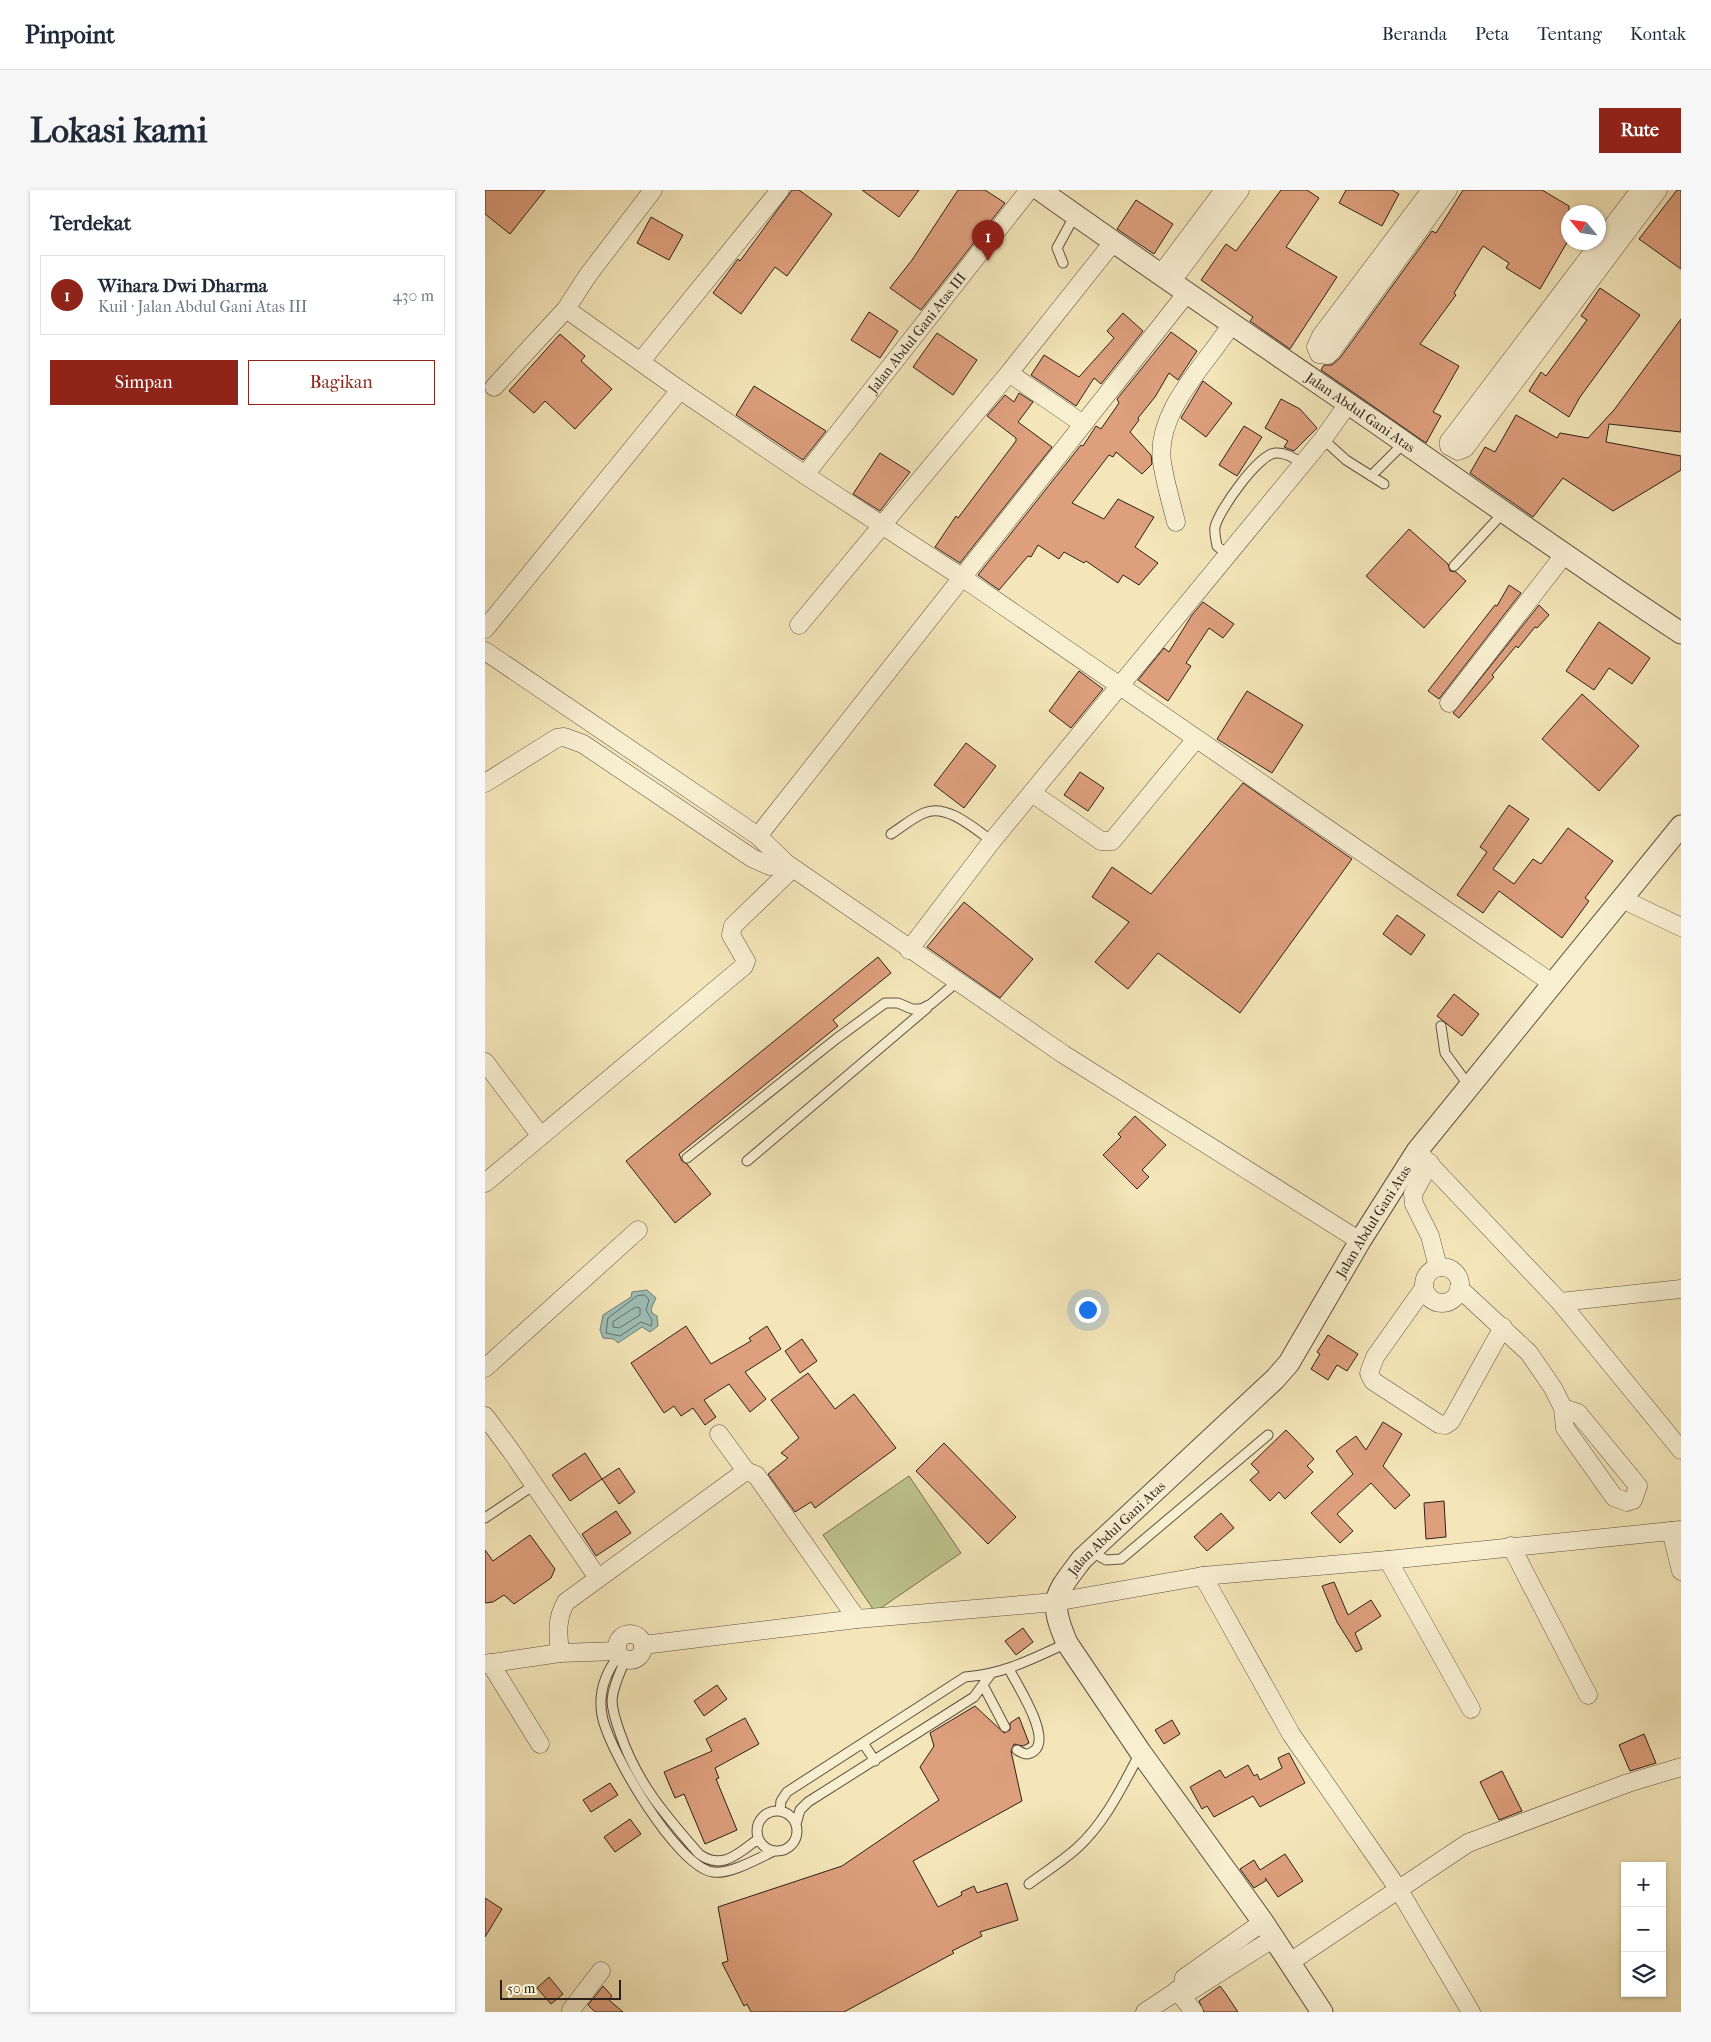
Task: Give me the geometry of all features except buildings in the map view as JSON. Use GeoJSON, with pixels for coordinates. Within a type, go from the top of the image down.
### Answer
{"type":"FeatureCollection","features":[{"type":"Feature","properties":{"kind":"street"},"geometry":{"type":"LineString","coordinates":[[494,388],[566,309],[588,275],[653,190]]}},
{"type":"Feature","properties":{"kind":"street"},"geometry":{"type":"LineString","coordinates":[[641,361],[780,190]]}},
{"type":"Feature","properties":{"kind":"street"},"geometry":{"type":"LineString","coordinates":[[1173,284],[1224,190]]}},
{"type":"Feature","properties":{"kind":"street"},"geometry":{"type":"LineString","coordinates":[[758,836],[1083,424],[1173,284],[1240,190]]}},
{"type":"Feature","properties":{"kind":"street"},"geometry":{"type":"LineString","coordinates":[[1431,190],[1321,336],[1316,346],[1319,354],[1328,355],[1331,352],[1448,190]]}},
{"type":"Feature","properties":{"kind":"street"},"geometry":{"type":"LineString","coordinates":[[1640,190],[1600,254],[1465,448],[1458,451],[1453,450],[1449,446],[1449,440],[1600,254],[1658,190]]}},
{"type":"Feature","properties":{"kind":"street","name":"Jalan Abdul Gani Atas"},"geometry":{"type":"LineString","coordinates":[[1045,191],[1075,215],[1173,284],[1564,556],[1681,634]]}},
{"type":"Feature","properties":{"kind":"street","name":"Jalan Abdul Gani Atas III"},"geometry":{"type":"LineString","coordinates":[[805,475],[1045,191]]}},
{"type":"Feature","properties":{"kind":"street"},"geometry":{"type":"LineString","coordinates":[[799,626],[1009,373],[1113,241]]}},
{"type":"Feature","properties":{"kind":"street"},"geometry":{"type":"LineString","coordinates":[[566,309],[680,390],[805,475],[963,578],[1120,688],[1552,983]]}},
{"type":"Feature","properties":{"kind":"street"},"geometry":{"type":"LineString","coordinates":[[1176,522],[1162,461],[1166,422],[1190,383],[1231,324]]}},
{"type":"Feature","properties":{"kind":"street"},"geometry":{"type":"LineString","coordinates":[[1009,373],[1083,424]]}},
{"type":"Feature","properties":{"kind":"street"},"geometry":{"type":"LineString","coordinates":[[485,630],[680,390]]}},
{"type":"Feature","properties":{"kind":"street"},"geometry":{"type":"LineString","coordinates":[[909,950],[993,841],[1303,464],[1348,404]]}},
{"type":"Feature","properties":{"kind":"street"},"geometry":{"type":"LineString","coordinates":[[1449,703],[1564,556]]}},
{"type":"Feature","properties":{"kind":"street"},"geometry":{"type":"LineString","coordinates":[[485,651],[758,836],[790,866],[909,950],[1063,1054],[1360,1242]]}},
{"type":"Feature","properties":{"kind":"street"},"geometry":{"type":"LineString","coordinates":[[485,784],[557,738],[575,740],[752,858],[770,866],[790,866]]}},
{"type":"Feature","properties":{"kind":"street"},"geometry":{"type":"LineString","coordinates":[[1032,793],[1101,841],[1112,841],[1196,739]]}},
{"type":"Feature","properties":{"kind":"street","name":"Jalan Abdul Gani Atas"},"geometry":{"type":"LineString","coordinates":[[1055,1602],[1060,1588],[1081,1559],[1275,1379],[1300,1347],[1360,1242],[1424,1157],[1469,1086],[1681,826]]}},
{"type":"Feature","properties":{"kind":"street"},"geometry":{"type":"LineString","coordinates":[[485,1183],[744,966],[746,961],[731,935],[733,926],[790,866]]}},
{"type":"Feature","properties":{"kind":"street"},"geometry":{"type":"LineString","coordinates":[[1622,899],[1681,927]]}},
{"type":"Feature","properties":{"kind":"street"},"geometry":{"type":"LineString","coordinates":[[485,1062],[540,1135]]}},
{"type":"Feature","properties":{"kind":"street"},"geometry":{"type":"LineString","coordinates":[[1424,1157],[1413,1194],[1414,1204],[1430,1236],[1438,1267]]}},
{"type":"Feature","properties":{"kind":"street"},"geometry":{"type":"LineString","coordinates":[[1424,1157],[1560,1302],[1681,1450]]}},
{"type":"Feature","properties":{"kind":"street"},"geometry":{"type":"LineString","coordinates":[[485,1368],[638,1230]]}},
{"type":"Feature","properties":{"kind":"street"},"geometry":{"type":"LineString","coordinates":[[1503,1327],[1451,1421],[1445,1425],[1439,1424],[1373,1381],[1369,1373],[1375,1357],[1424,1288],[1427,1274],[1438,1267],[1445,1267],[1457,1275],[1459,1288],[1503,1327],[1529,1353],[1553,1388],[1563,1408],[1565,1428],[1614,1497],[1627,1502],[1633,1500],[1638,1486],[1577,1413],[1563,1408]]}},
{"type":"Feature","properties":{"kind":"street"},"geometry":{"type":"LineString","coordinates":[[1424,1288],[1431,1300],[1438,1302],[1451,1300],[1459,1288]]}},
{"type":"Feature","properties":{"kind":"street"},"geometry":{"type":"LineString","coordinates":[[1560,1302],[1681,1289]]}},
{"type":"Feature","properties":{"kind":"street"},"geometry":{"type":"LineString","coordinates":[[486,1420],[534,1485],[598,1578]]}},
{"type":"Feature","properties":{"kind":"street"},"geometry":{"type":"LineString","coordinates":[[719,1434],[746,1471],[756,1475],[857,1619]]}},
{"type":"Feature","properties":{"kind":"street"},"geometry":{"type":"LineString","coordinates":[[561,1653],[558,1623],[566,1602],[746,1471]]}},
{"type":"Feature","properties":{"kind":"street"},"geometry":{"type":"LineString","coordinates":[[540,1744],[488,1664],[561,1653],[621,1655],[621,1638],[628,1634],[637,1636],[643,1645],[857,1619],[1055,1602],[1203,1576],[1388,1560],[1511,1546],[1676,1531],[1681,1571]]}},
{"type":"Feature","properties":{"kind":"street"},"geometry":{"type":"LineString","coordinates":[[1511,1546],[1588,1695]]}},
{"type":"Feature","properties":{"kind":"street"},"geometry":{"type":"LineString","coordinates":[[1388,1560],[1471,1709]]}},
{"type":"Feature","properties":{"kind":"street"},"geometry":{"type":"LineString","coordinates":[[1203,1576],[1291,1734],[1399,1890],[1471,2012]]}},
{"type":"Feature","properties":{"kind":"street"},"geometry":{"type":"LineString","coordinates":[[1055,1602],[1061,1630],[1067,1643],[1141,1753],[1268,1930],[1322,2012]]}},
{"type":"Feature","properties":{"kind":"street"},"geometry":{"type":"LineString","coordinates":[[1290,1962],[1468,1843],[1628,1783],[1681,1767]]}},
{"type":"Feature","properties":{"kind":"street"},"geometry":{"type":"LineString","coordinates":[[1145,2012],[1180,1989],[1184,1978],[1268,1930]]}},
{"type":"Feature","properties":{"kind":"street"},"geometry":{"type":"LineString","coordinates":[[571,2011],[601,1971]]}},
{"type":"Feature","properties":{"kind":"street"},"geometry":{"type":"LineString","coordinates":[[1180,1989],[1194,2012]]}},
{"type":"Feature","properties":{"kind":"lane"},"geometry":{"type":"LineString","coordinates":[[1063,263],[1057,248],[1075,215]]}},
{"type":"Feature","properties":{"kind":"lane"},"geometry":{"type":"LineString","coordinates":[[1323,439],[1346,460],[1384,484]]}},
{"type":"Feature","properties":{"kind":"lane"},"geometry":{"type":"LineString","coordinates":[[1371,476],[1404,443]]}},
{"type":"Feature","properties":{"kind":"lane"},"geometry":{"type":"LineString","coordinates":[[1228,555],[1217,546],[1215,526],[1225,507],[1253,467],[1265,456],[1275,453],[1288,454],[1303,464]]}},
{"type":"Feature","properties":{"kind":"lane"},"geometry":{"type":"LineString","coordinates":[[1454,566],[1503,513]]}},
{"type":"Feature","properties":{"kind":"lane"},"geometry":{"type":"LineString","coordinates":[[891,834],[924,813],[939,810],[963,821],[993,841]]}},
{"type":"Feature","properties":{"kind":"lane"},"geometry":{"type":"LineString","coordinates":[[747,1161],[957,982]]}},
{"type":"Feature","properties":{"kind":"lane"},"geometry":{"type":"LineString","coordinates":[[687,1158],[885,1003],[898,1003],[918,1009],[931,1004]]}},
{"type":"Feature","properties":{"kind":"lane"},"geometry":{"type":"LineString","coordinates":[[1441,1026],[1445,1053],[1469,1086]]}},
{"type":"Feature","properties":{"kind":"lane"},"geometry":{"type":"LineString","coordinates":[[1090,1551],[1113,1562],[1121,1559],[1268,1435]]}},
{"type":"Feature","properties":{"kind":"lane"},"geometry":{"type":"LineString","coordinates":[[485,1518],[534,1485]]}},
{"type":"Feature","properties":{"kind":"lane"},"geometry":{"type":"LineString","coordinates":[[780,1811],[781,1801],[787,1792],[965,1677],[989,1675],[1009,1669],[1067,1643]]}},
{"type":"Feature","properties":{"kind":"lane"},"geometry":{"type":"LineString","coordinates":[[621,1655],[613,1692],[613,1710],[626,1750],[643,1792],[691,1861],[711,1872],[721,1873],[774,1851]]}},
{"type":"Feature","properties":{"kind":"lane"},"geometry":{"type":"LineString","coordinates":[[1009,1669],[1038,1725],[1040,1738],[1037,1749],[1030,1754],[1017,1750]]}},
{"type":"Feature","properties":{"kind":"lane"},"geometry":{"type":"LineString","coordinates":[[796,1824],[787,1813],[780,1811],[766,1814],[761,1818],[757,1831],[758,1839],[767,1849],[774,1851],[781,1851],[793,1844],[796,1837],[796,1824],[800,1810],[808,1802],[974,1697],[989,1675]]}},
{"type":"Feature","properties":{"kind":"lane"},"geometry":{"type":"LineString","coordinates":[[983,1685],[1005,1727]]}},
{"type":"Feature","properties":{"kind":"lane"},"geometry":{"type":"LineString","coordinates":[[863,1743],[875,1761]]}},
{"type":"Feature","properties":{"kind":"lane"},"geometry":{"type":"LineString","coordinates":[[1029,1884],[1075,1850],[1094,1830],[1112,1804],[1141,1753]]}},
{"type":"Feature","properties":{"kind":"lane"},"geometry":{"type":"LineString","coordinates":[[643,1792],[707,1860],[723,1862],[732,1859],[758,1839]]}},
{"type":"Feature","properties":{"kind":"green space"},"geometry":{"type":"Polygon","coordinates":[[[909,1476],[961,1553],[875,1612],[823,1535],[909,1476]]]}},
{"type":"Feature","properties":{"kind":"water"},"geometry":{"type":"Polygon","coordinates":[[[647,1290],[656,1298],[651,1309],[652,1313],[657,1316],[658,1326],[650,1332],[642,1327],[618,1343],[614,1339],[603,1338],[600,1330],[603,1315],[631,1297],[632,1292],[647,1290]]]}},
{"type":"Feature","properties":{"kind":"place","name":"Wihara Dwi Dharma"},"geometry":{"type":"Point","coordinates":[988,261]}}]}
